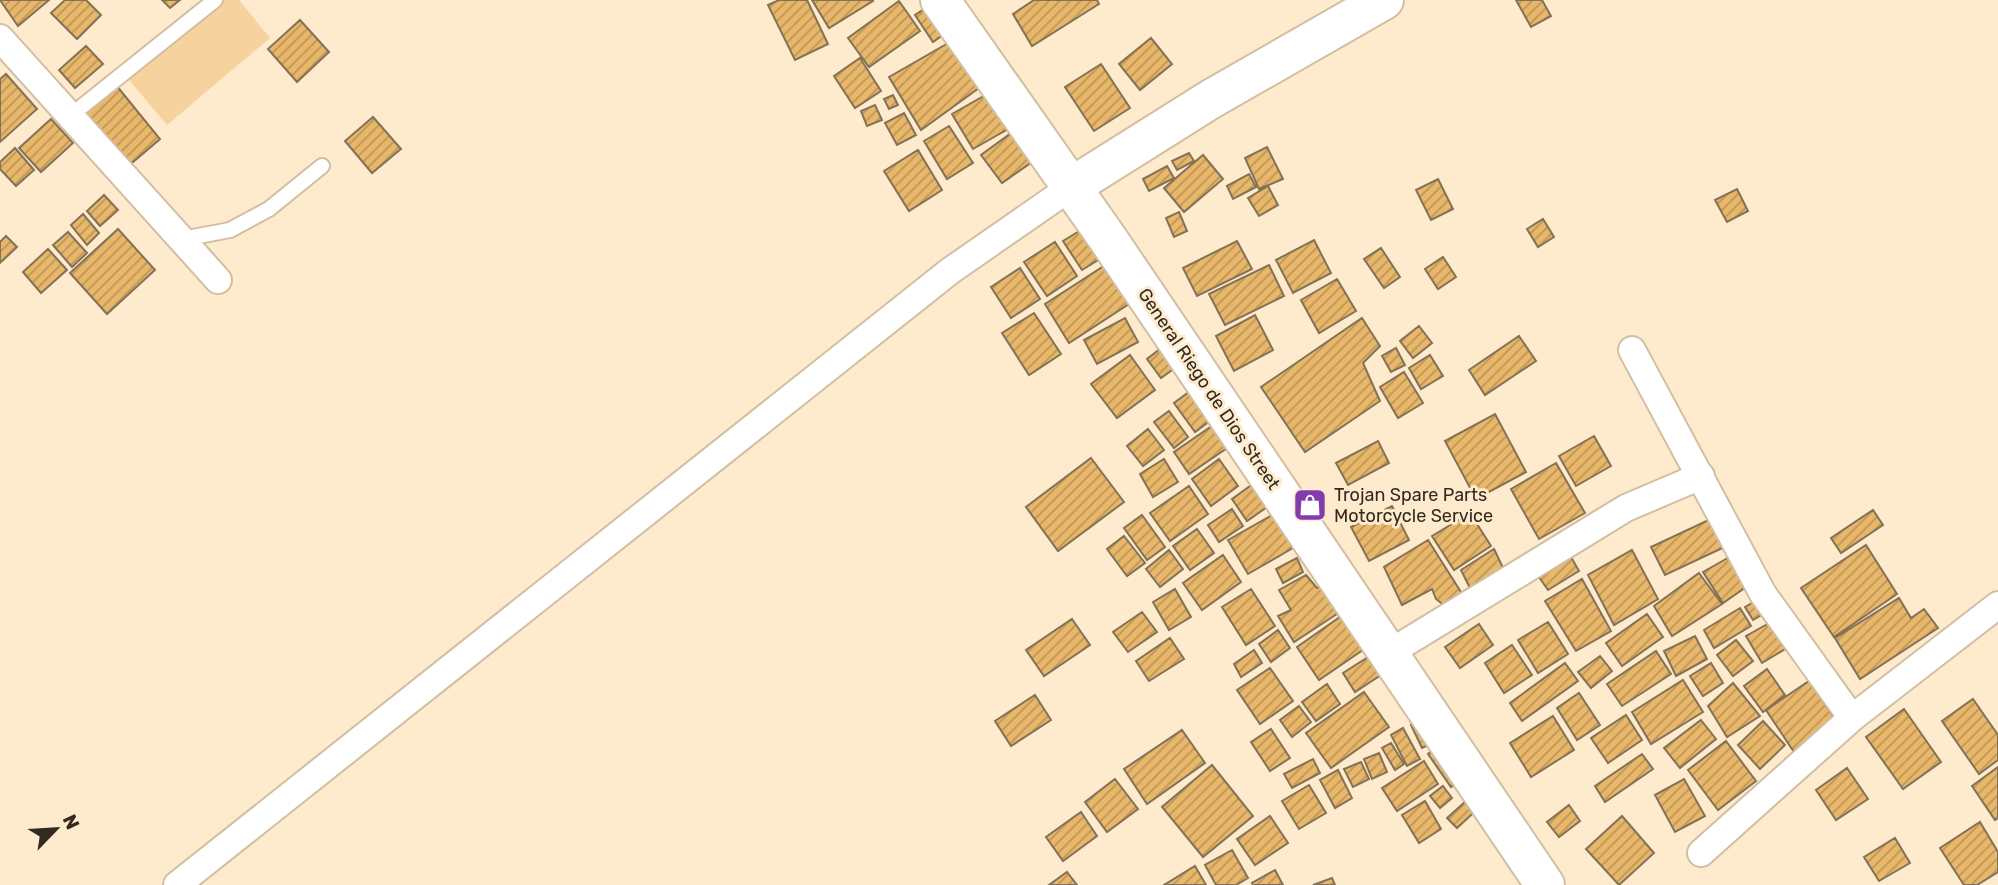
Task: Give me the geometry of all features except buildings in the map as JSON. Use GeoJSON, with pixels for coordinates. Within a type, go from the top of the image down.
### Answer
{"type":"FeatureCollection","features":[{"type":"Feature","properties":{"kind":"street","name":"General Riego de Dios Street"},"geometry":{"type":"LineString","coordinates":[[940,0],[1071,187],[1545,885]]}},
{"type":"Feature","properties":{"kind":"street"},"geometry":{"type":"LineString","coordinates":[[177,885],[950,271],[1071,187],[1211,99],[1384,0]]}},
{"type":"Feature","properties":{"kind":"street"},"geometry":{"type":"LineString","coordinates":[[0,38],[218,280]]}},
{"type":"Feature","properties":{"kind":"street"},"geometry":{"type":"LineString","coordinates":[[1632,350],[1763,594],[1852,718]]}},
{"type":"Feature","properties":{"kind":"street"},"geometry":{"type":"LineString","coordinates":[[1389,653],[1626,508],[1701,476]]}},
{"type":"Feature","properties":{"kind":"street"},"geometry":{"type":"LineString","coordinates":[[1702,853],[1852,718],[1998,605]]}},
{"type":"Feature","properties":{"kind":"lane"},"geometry":{"type":"LineString","coordinates":[[70,116],[215,0]]}},
{"type":"Feature","properties":{"kind":"lane"},"geometry":{"type":"LineString","coordinates":[[181,239],[230,230],[269,209],[322,166]]}},
{"type":"Feature","properties":{"kind":"shaded area"},"geometry":{"type":"Polygon","coordinates":[[[202,0],[239,0],[270,38],[167,125],[120,69],[202,0]]]}},
{"type":"Feature","properties":{"kind":"place","name":"Trojan Spare Parts Motorcycle Service"},"geometry":{"type":"Point","coordinates":[1310,505]}}]}
